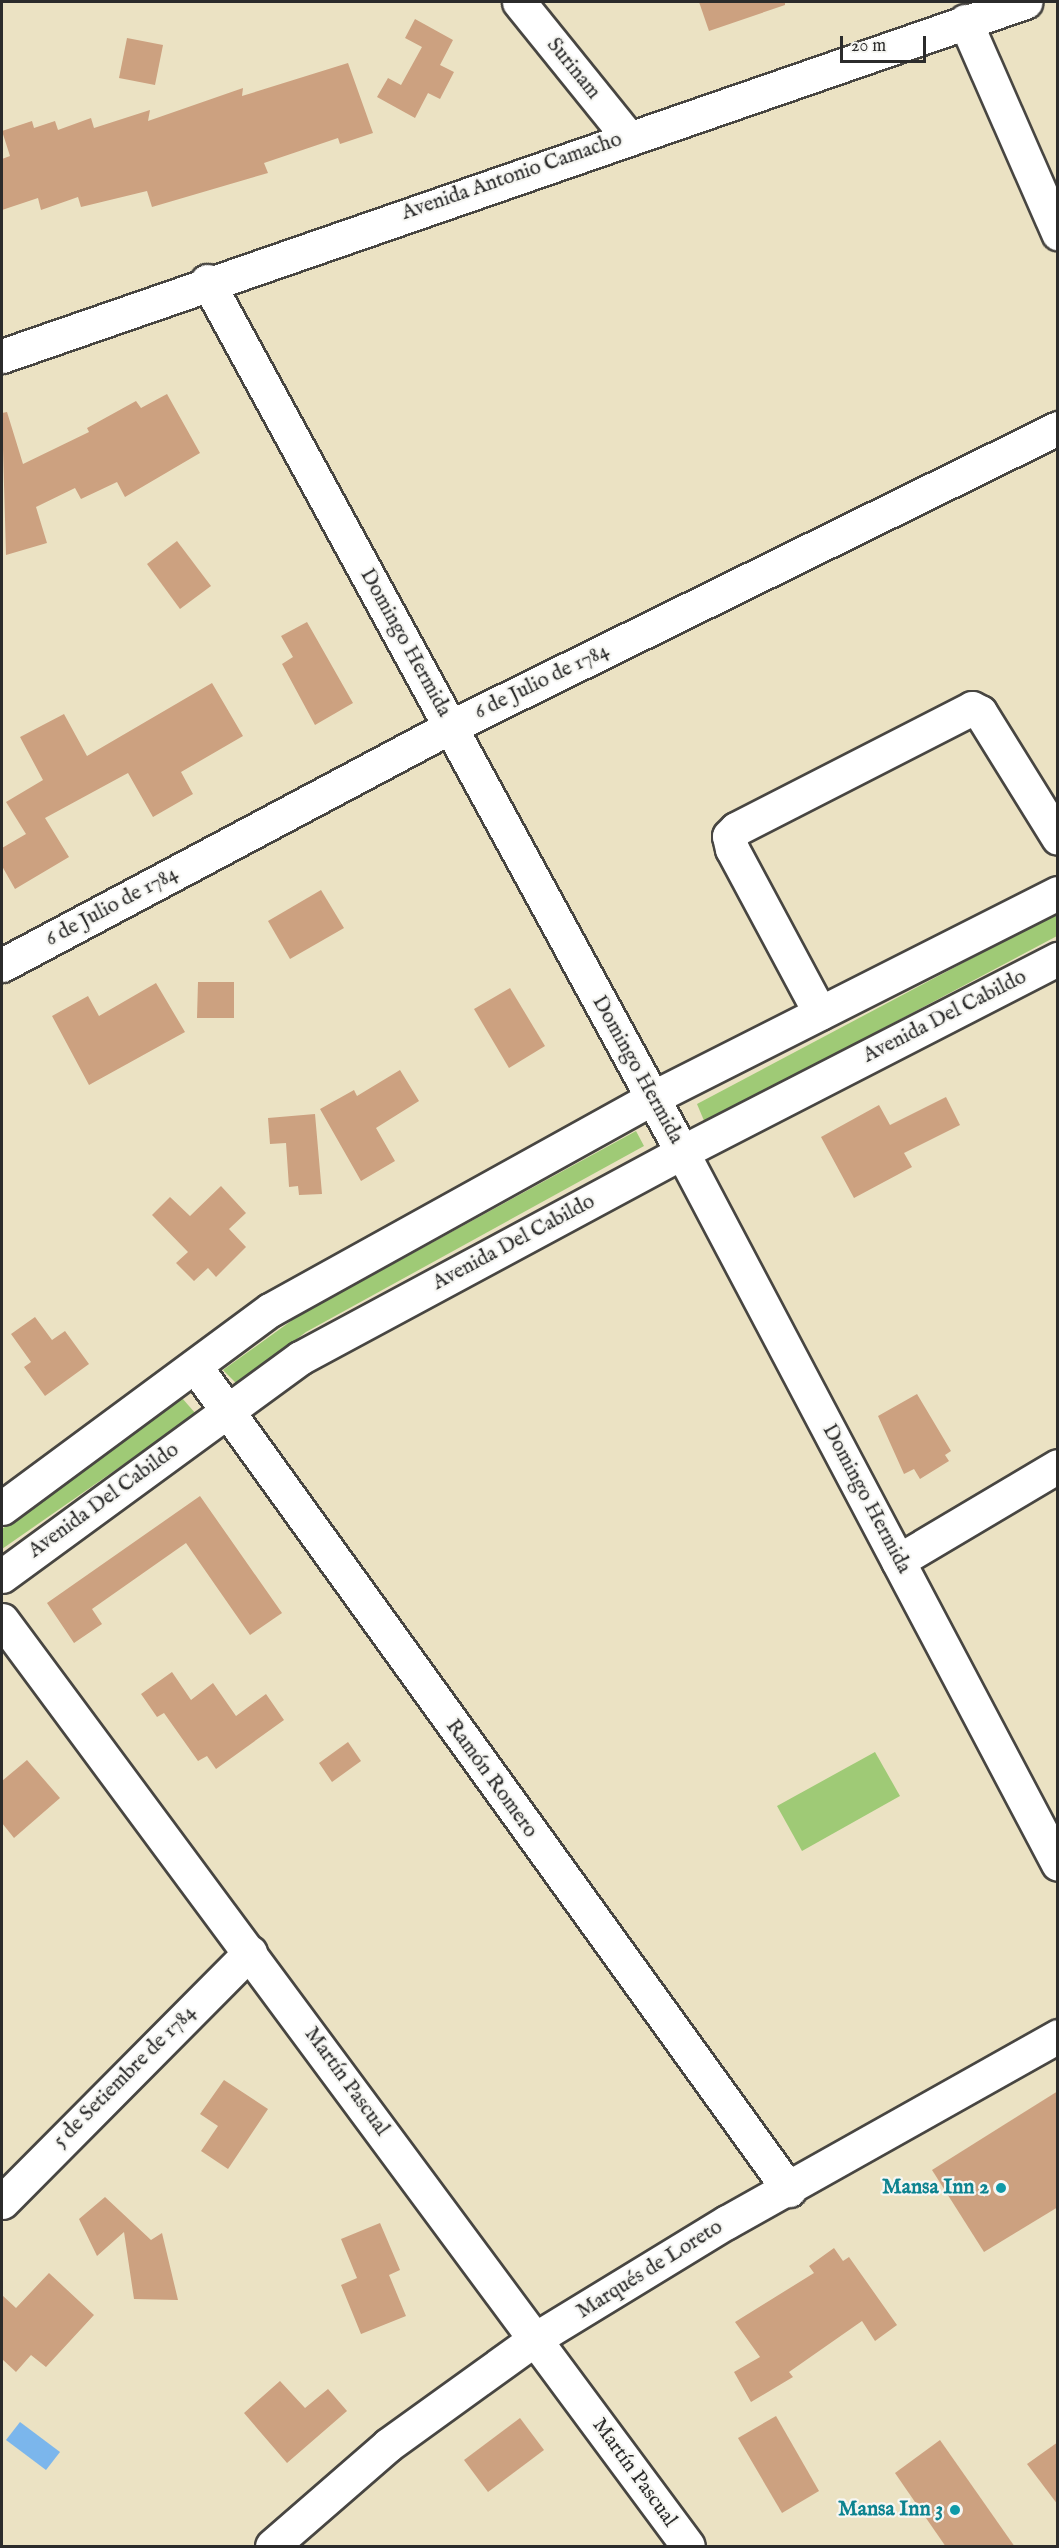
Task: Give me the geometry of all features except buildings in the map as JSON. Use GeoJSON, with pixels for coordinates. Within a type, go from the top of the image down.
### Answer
{"type":"FeatureCollection","features":[{"type":"Feature","properties":{"kind":"street","name":"Surinam"},"geometry":{"type":"LineString","coordinates":[[519,2],[628,137]]}},
{"type":"Feature","properties":{"kind":"street","name":"Avenida Antonio Camacho"},"geometry":{"type":"LineString","coordinates":[[7,346],[207,281],[1025,2]]}},
{"type":"Feature","properties":{"kind":"street"},"geometry":{"type":"LineString","coordinates":[[965,21],[1058,233]]}},
{"type":"Feature","properties":{"kind":"street","name":"Domingo Hermida"},"geometry":{"type":"LineString","coordinates":[[207,281],[682,1152],[1058,1864]]}},
{"type":"Feature","properties":{"kind":"street","name":"6 de Julio de 1784"},"geometry":{"type":"LineString","coordinates":[[2,965],[450,727],[1058,428]]}},
{"type":"Feature","properties":{"kind":"street"},"geometry":{"type":"LineString","coordinates":[[820,1013],[732,849],[729,836],[736,829],[972,708],[980,712],[1058,838]]}},
{"type":"Feature","properties":{"kind":"street"},"geometry":{"type":"LineString","coordinates":[[2,1508],[270,1310],[652,1098],[1058,893]]}},
{"type":"Feature","properties":{"kind":"street","name":"Avenida Del Cabildo"},"geometry":{"type":"LineString","coordinates":[[2,1576],[300,1358],[682,1152],[1058,959]]}},
{"type":"Feature","properties":{"kind":"street","name":"Ramón Romero"},"geometry":{"type":"LineString","coordinates":[[195,1366],[789,2190]]}},
{"type":"Feature","properties":{"kind":"street"},"geometry":{"type":"LineString","coordinates":[[898,1561],[1058,1466]]}},
{"type":"Feature","properties":{"kind":"street","name":"Martín Pascual"},"geometry":{"type":"LineString","coordinates":[[2,1620],[250,1952],[688,2547]]}},
{"type":"Feature","properties":{"kind":"street","name":"5 de Setiembre de 1784"},"geometry":{"type":"LineString","coordinates":[[2,2202],[250,1952]]}},
{"type":"Feature","properties":{"kind":"street","name":"Marqués de Loreto"},"geometry":{"type":"LineString","coordinates":[[272,2547],[388,2445],[535,2339],[1058,2036]]}},
{"type":"Feature","properties":{"kind":"green space"},"geometry":{"type":"Polygon","coordinates":[[[1057,913],[1057,936],[705,1123],[697,1104],[1057,913]]]}},
{"type":"Feature","properties":{"kind":"green space"},"geometry":{"type":"Polygon","coordinates":[[[636,1131],[644,1146],[306,1332],[237,1384],[223,1370],[298,1316],[636,1131]]]}},
{"type":"Feature","properties":{"kind":"green space"},"geometry":{"type":"Polygon","coordinates":[[[182,1398],[196,1414],[2,1549],[2,1529],[182,1398]]]}},
{"type":"Feature","properties":{"kind":"green space"},"geometry":{"type":"Polygon","coordinates":[[[875,1752],[900,1796],[802,1851],[777,1806],[875,1752]]]}},
{"type":"Feature","properties":{"kind":"water"},"geometry":{"type":"Polygon","coordinates":[[[20,2422],[60,2452],[46,2470],[6,2440],[20,2422]]]}},
{"type":"Feature","properties":{"kind":"place","name":"Mansa Inn 2"},"geometry":{"type":"Point","coordinates":[1001,2188]}},
{"type":"Feature","properties":{"kind":"place","name":"Mansa Inn 3"},"geometry":{"type":"Point","coordinates":[955,2510]}}]}
